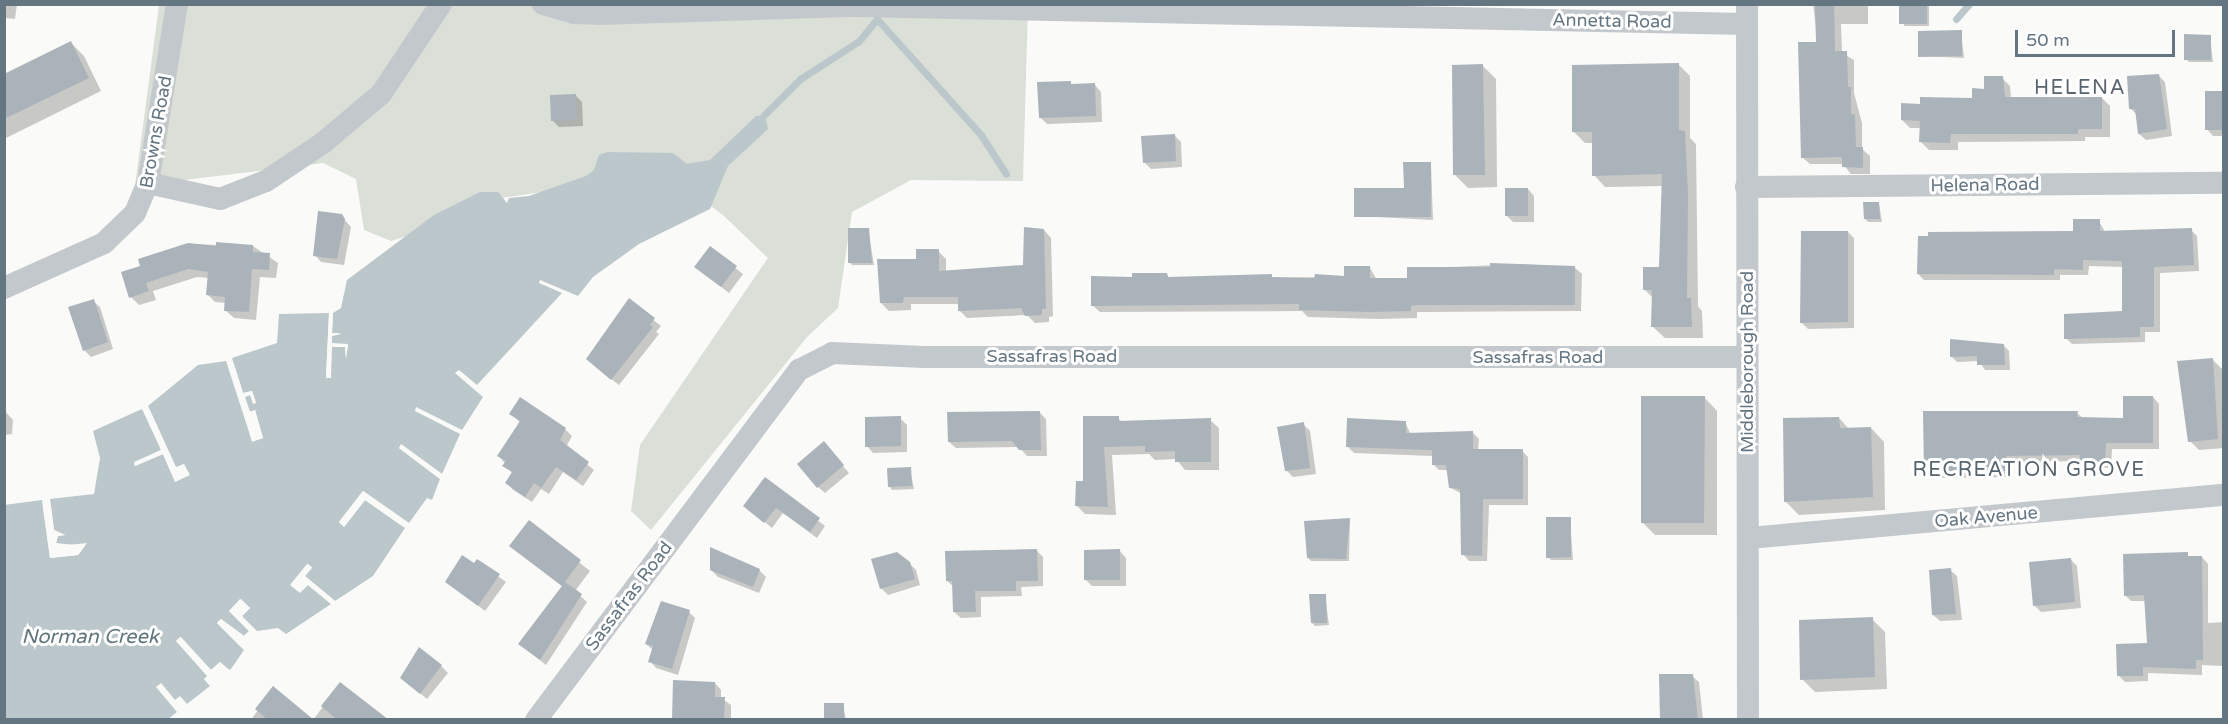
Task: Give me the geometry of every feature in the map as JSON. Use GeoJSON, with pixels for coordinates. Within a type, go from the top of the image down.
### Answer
{"type":"FeatureCollection","features":[{"type":"Feature","properties":{"kind":"street","name":"Browns Road"},"geometry":{"type":"LineString","coordinates":[[4,288],[104,243],[135,213],[148,183],[177,4]]}},
{"type":"Feature","properties":{"kind":"street"},"geometry":{"type":"LineString","coordinates":[[148,183],[220,199],[266,181],[323,143],[381,94],[441,4]]}},
{"type":"Feature","properties":{"kind":"street","name":"Annetta Road"},"geometry":{"type":"LineString","coordinates":[[543,4],[575,13],[857,6],[1747,14]]}},
{"type":"Feature","properties":{"kind":"street","name":"Middleborough Road"},"geometry":{"type":"LineString","coordinates":[[1747,14],[1748,720]]}},
{"type":"Feature","properties":{"kind":"street","name":"Helena Road"},"geometry":{"type":"LineString","coordinates":[[1746,187],[2223,183]]}},
{"type":"Feature","properties":{"kind":"street","name":"Sassafras Road"},"geometry":{"type":"LineString","coordinates":[[536,720],[799,370],[832,353],[924,357],[1747,357]]}},
{"type":"Feature","properties":{"kind":"street","name":"Oak Avenue"},"geometry":{"type":"LineString","coordinates":[[1749,538],[2223,495]]}},
{"type":"Feature","properties":{"kind":"shaded area"},"geometry":{"type":"Polygon","coordinates":[[[159,5],[1028,5],[1023,181],[911,180],[852,212],[838,308],[807,337],[651,530],[631,511],[640,445],[768,258],[724,216],[669,174],[481,201],[436,227],[391,241],[364,230],[356,179],[323,163],[135,186],[159,5]]]}},
{"type":"Feature","properties":{"kind":"water","name":"Norman Creek"},"geometry":{"type":"Polygon","coordinates":[[[756,116],[765,116],[768,129],[728,166],[710,209],[639,244],[593,277],[578,296],[540,280],[539,283],[562,293],[477,385],[459,370],[455,373],[483,397],[462,430],[416,407],[415,411],[460,434],[442,474],[402,445],[399,448],[440,479],[432,500],[427,498],[409,523],[363,491],[339,522],[344,527],[365,500],[405,528],[373,576],[335,601],[305,576],[312,568],[308,564],[291,585],[300,592],[307,584],[331,604],[286,634],[278,628],[257,631],[242,616],[250,608],[240,599],[229,611],[249,631],[244,636],[221,619],[217,623],[244,650],[231,669],[227,671],[220,662],[211,670],[180,637],[176,641],[208,676],[204,679],[210,686],[187,704],[180,696],[175,700],[161,683],[156,687],[177,712],[168,719],[5,719],[4,505],[42,500],[50,558],[78,555],[85,546],[56,543],[58,536],[65,535],[54,530],[50,499],[94,494],[100,458],[93,431],[142,409],[161,450],[134,462],[135,466],[163,454],[175,481],[189,475],[184,464],[176,468],[148,406],[198,365],[226,361],[252,441],[263,438],[255,410],[250,412],[244,397],[250,395],[256,403],[252,391],[243,393],[232,358],[277,343],[279,314],[329,313],[326,377],[332,347],[345,347],[346,358],[348,345],[332,344],[332,336],[341,334],[332,333],[333,313],[341,308],[347,280],[434,215],[480,192],[498,192],[507,203],[509,198],[529,196],[586,176],[594,170],[599,155],[608,152],[673,153],[687,164],[710,160],[756,116]]]}},
{"type":"Feature","properties":{"kind":"pier"},"geometry":{"type":"Polygon","coordinates":[[[329,313],[333,313],[332,333],[341,333],[332,336],[332,343],[348,344],[346,358],[345,347],[332,347],[331,378],[326,378],[329,313]]]}},
{"type":"Feature","properties":{"kind":"pier"},"geometry":{"type":"Polygon","coordinates":[[[232,358],[243,393],[252,391],[256,403],[253,404],[250,395],[245,397],[250,412],[255,410],[263,438],[252,442],[229,360],[254,438],[260,436],[253,414],[247,413],[232,358]]]}},
{"type":"Feature","properties":{"kind":"pier"},"geometry":{"type":"Polygon","coordinates":[[[148,406],[176,467],[184,464],[190,475],[175,482],[163,454],[135,466],[134,463],[161,450],[145,407],[177,478],[186,474],[183,468],[173,469],[148,406]]]}},
{"type":"Feature","properties":{"kind":"pier"},"geometry":{"type":"Polygon","coordinates":[[[401,444],[442,474],[440,479],[399,448],[401,444]]]}},
{"type":"Feature","properties":{"kind":"pier"},"geometry":{"type":"Polygon","coordinates":[[[363,491],[409,523],[364,495],[344,522],[365,497],[405,528],[365,500],[344,527],[339,522],[363,491]]]}},
{"type":"Feature","properties":{"kind":"pier"},"geometry":{"type":"Polygon","coordinates":[[[50,499],[54,530],[65,535],[58,536],[56,543],[59,546],[87,543],[78,555],[50,558],[42,500],[53,555],[76,552],[80,547],[59,549],[53,545],[50,499]]]}},
{"type":"Feature","properties":{"kind":"pier"},"geometry":{"type":"Polygon","coordinates":[[[307,564],[312,567],[305,576],[335,601],[331,604],[308,585],[300,593],[290,585],[307,564]]]}},
{"type":"Feature","properties":{"kind":"pier"},"geometry":{"type":"Polygon","coordinates":[[[241,599],[250,608],[242,616],[256,634],[252,630],[245,639],[235,636],[221,623],[244,650],[217,623],[221,619],[244,636],[249,631],[229,611],[241,599]]]}},
{"type":"Feature","properties":{"kind":"pier"},"geometry":{"type":"Polygon","coordinates":[[[181,637],[211,670],[220,662],[232,672],[226,673],[219,667],[209,673],[212,688],[204,679],[207,676],[176,641],[181,637]]]}},
{"type":"Feature","properties":{"kind":"building"},"geometry":{"type":"Polygon","coordinates":[[[1815,4],[1834,4],[1835,51],[1847,51],[1851,114],[1855,114],[1856,147],[1863,147],[1863,168],[1842,167],[1842,157],[1801,158],[1798,42],[1816,42],[1815,4]]]}},
{"type":"Feature","properties":{"kind":"building"},"geometry":{"type":"Polygon","coordinates":[[[1899,4],[1927,4],[1927,24],[1899,24],[1899,4]]]}},
{"type":"Feature","properties":{"kind":"building"},"geometry":{"type":"Polygon","coordinates":[[[1962,30],[1962,56],[1918,57],[1918,31],[1962,30]]]}},
{"type":"Feature","properties":{"kind":"building"},"geometry":{"type":"Polygon","coordinates":[[[2184,34],[2211,35],[2211,60],[2184,60],[2184,34]]]}},
{"type":"Feature","properties":{"kind":"building"},"geometry":{"type":"Polygon","coordinates":[[[71,41],[89,78],[4,119],[4,74],[71,41]]]}},
{"type":"Feature","properties":{"kind":"building"},"geometry":{"type":"Polygon","coordinates":[[[1679,63],[1679,130],[1685,131],[1688,195],[1687,298],[1691,298],[1692,327],[1651,327],[1652,290],[1643,290],[1643,267],[1659,267],[1662,174],[1592,176],[1592,132],[1572,132],[1572,65],[1679,63]]]}},
{"type":"Feature","properties":{"kind":"building"},"geometry":{"type":"Polygon","coordinates":[[[1483,64],[1485,175],[1453,175],[1452,65],[1483,64]]]}},
{"type":"Feature","properties":{"kind":"building"},"geometry":{"type":"Polygon","coordinates":[[[2159,74],[2167,129],[2138,134],[2135,109],[2129,109],[2127,76],[2159,74]]]}},
{"type":"Feature","properties":{"kind":"building"},"geometry":{"type":"Polygon","coordinates":[[[1984,76],[2003,76],[2005,97],[2102,97],[2102,129],[2078,129],[2078,134],[1951,134],[1950,143],[1919,142],[1920,121],[1901,120],[1901,103],[1920,104],[1920,97],[1972,98],[1972,88],[1984,89],[1984,76]]]}},
{"type":"Feature","properties":{"kind":"building"},"geometry":{"type":"Polygon","coordinates":[[[1071,81],[1071,84],[1095,83],[1096,116],[1039,118],[1037,82],[1071,81]]]}},
{"type":"Feature","properties":{"kind":"building"},"geometry":{"type":"Polygon","coordinates":[[[2205,91],[2223,91],[2223,130],[2205,130],[2205,91]]]}},
{"type":"Feature","properties":{"kind":"building"},"geometry":{"type":"Polygon","coordinates":[[[576,94],[577,120],[551,121],[550,95],[576,94]]]}},
{"type":"Feature","properties":{"kind":"building"},"geometry":{"type":"Polygon","coordinates":[[[1175,134],[1176,161],[1143,163],[1141,136],[1175,134]]]}},
{"type":"Feature","properties":{"kind":"building"},"geometry":{"type":"Polygon","coordinates":[[[1403,162],[1431,162],[1431,217],[1354,217],[1354,188],[1404,188],[1403,162]]]}},
{"type":"Feature","properties":{"kind":"building"},"geometry":{"type":"Polygon","coordinates":[[[1505,188],[1528,188],[1528,216],[1505,216],[1505,188]]]}},
{"type":"Feature","properties":{"kind":"building"},"geometry":{"type":"Polygon","coordinates":[[[1863,202],[1879,202],[1880,219],[1864,219],[1863,202]]]}},
{"type":"Feature","properties":{"kind":"building"},"geometry":{"type":"Polygon","coordinates":[[[318,211],[342,214],[345,219],[337,259],[313,256],[318,211]]]}},
{"type":"Feature","properties":{"kind":"building"},"geometry":{"type":"Polygon","coordinates":[[[2073,219],[2100,219],[2100,231],[2192,228],[2194,265],[2154,267],[2154,327],[2140,327],[2140,337],[2064,339],[2064,314],[2122,311],[2122,261],[2083,260],[2083,270],[2054,269],[2054,275],[1917,274],[1918,236],[1928,236],[1928,232],[2073,231],[2073,219]]]}},
{"type":"Feature","properties":{"kind":"building"},"geometry":{"type":"Polygon","coordinates":[[[1024,227],[1044,229],[1046,309],[1042,309],[1042,315],[1025,316],[1021,308],[958,311],[958,297],[904,297],[903,303],[880,303],[877,259],[916,259],[916,249],[939,249],[939,271],[1023,265],[1024,227]]]}},
{"type":"Feature","properties":{"kind":"building"},"geometry":{"type":"Polygon","coordinates":[[[848,228],[869,228],[872,263],[848,263],[848,228]]]}},
{"type":"Feature","properties":{"kind":"building"},"geometry":{"type":"Polygon","coordinates":[[[1801,231],[1848,231],[1848,322],[1800,323],[1801,231]]]}},
{"type":"Feature","properties":{"kind":"building"},"geometry":{"type":"Polygon","coordinates":[[[216,242],[253,245],[253,252],[270,253],[269,270],[252,269],[249,312],[224,311],[225,297],[206,295],[208,272],[188,269],[146,283],[149,291],[129,298],[121,272],[140,266],[138,259],[188,243],[216,246],[216,242]]]}},
{"type":"Feature","properties":{"kind":"building"},"geometry":{"type":"Polygon","coordinates":[[[710,246],[737,266],[721,287],[694,267],[710,246]]]}},
{"type":"Feature","properties":{"kind":"building"},"geometry":{"type":"Polygon","coordinates":[[[1490,263],[1575,266],[1575,305],[1419,305],[1411,306],[1411,311],[1370,312],[1299,310],[1299,304],[1091,306],[1091,276],[1132,277],[1132,273],[1167,273],[1168,277],[1272,274],[1272,277],[1314,278],[1315,274],[1344,276],[1344,266],[1370,266],[1370,278],[1407,278],[1407,267],[1490,267],[1490,263]]]}},
{"type":"Feature","properties":{"kind":"building"},"geometry":{"type":"Polygon","coordinates":[[[629,298],[655,318],[650,325],[653,327],[611,380],[586,359],[629,298]]]}},
{"type":"Feature","properties":{"kind":"building"},"geometry":{"type":"Polygon","coordinates":[[[94,299],[108,342],[83,351],[68,307],[94,299]]]}},
{"type":"Feature","properties":{"kind":"building"},"geometry":{"type":"Polygon","coordinates":[[[1950,339],[2004,344],[2005,365],[1977,365],[1977,356],[1950,357],[1950,339]]]}},
{"type":"Feature","properties":{"kind":"building"},"geometry":{"type":"Polygon","coordinates":[[[2213,358],[2218,439],[2188,442],[2177,361],[2213,358]]]}},
{"type":"Feature","properties":{"kind":"building"},"geometry":{"type":"Polygon","coordinates":[[[1641,396],[1705,396],[1704,523],[1641,523],[1641,396]]]}},
{"type":"Feature","properties":{"kind":"building"},"geometry":{"type":"Polygon","coordinates":[[[2123,396],[2153,396],[2153,443],[2106,443],[2105,462],[2080,461],[2080,455],[2006,456],[2006,471],[1924,472],[1923,411],[2078,411],[2077,417],[2123,418],[2123,396]]]}},
{"type":"Feature","properties":{"kind":"building"},"geometry":{"type":"Polygon","coordinates":[[[520,397],[566,428],[560,440],[589,462],[576,480],[556,467],[541,488],[534,483],[525,497],[505,483],[512,472],[502,466],[506,461],[497,456],[520,421],[509,414],[520,397]]]}},
{"type":"Feature","properties":{"kind":"building"},"geometry":{"type":"Polygon","coordinates":[[[1040,411],[1041,450],[1019,450],[1012,441],[948,442],[947,412],[1040,411]]]}},
{"type":"Feature","properties":{"kind":"building"},"geometry":{"type":"Polygon","coordinates":[[[901,416],[901,446],[865,447],[865,417],[901,416]]]}},
{"type":"Feature","properties":{"kind":"building"},"geometry":{"type":"Polygon","coordinates":[[[1083,416],[1119,416],[1119,421],[1211,418],[1211,462],[1175,462],[1175,451],[1145,452],[1145,446],[1104,447],[1108,507],[1075,506],[1076,481],[1083,481],[1083,416]]]}},
{"type":"Feature","properties":{"kind":"building"},"geometry":{"type":"Polygon","coordinates":[[[1839,417],[1840,428],[1871,427],[1873,497],[1784,502],[1783,418],[1839,417]]]}},
{"type":"Feature","properties":{"kind":"building"},"geometry":{"type":"Polygon","coordinates":[[[1347,418],[1406,421],[1406,433],[1473,431],[1473,449],[1523,449],[1523,499],[1483,499],[1482,556],[1461,555],[1460,489],[1449,488],[1446,465],[1432,465],[1432,450],[1346,447],[1347,418]]]}},
{"type":"Feature","properties":{"kind":"building"},"geometry":{"type":"Polygon","coordinates":[[[1304,422],[1310,468],[1285,471],[1277,427],[1304,422]]]}},
{"type":"Feature","properties":{"kind":"building"},"geometry":{"type":"Polygon","coordinates":[[[824,441],[844,465],[817,488],[797,464],[824,441]]]}},
{"type":"Feature","properties":{"kind":"building"},"geometry":{"type":"Polygon","coordinates":[[[911,467],[912,486],[888,487],[887,468],[911,467]]]}},
{"type":"Feature","properties":{"kind":"building"},"geometry":{"type":"Polygon","coordinates":[[[765,477],[820,518],[810,532],[776,508],[764,523],[743,506],[765,477]]]}},
{"type":"Feature","properties":{"kind":"building"},"geometry":{"type":"Polygon","coordinates":[[[1546,517],[1571,517],[1571,557],[1546,558],[1546,517]]]}},
{"type":"Feature","properties":{"kind":"building"},"geometry":{"type":"Polygon","coordinates":[[[1350,518],[1346,559],[1307,558],[1304,521],[1350,518]]]}},
{"type":"Feature","properties":{"kind":"building"},"geometry":{"type":"Polygon","coordinates":[[[529,520],[581,560],[562,586],[509,546],[529,520]]]}},
{"type":"Feature","properties":{"kind":"building"},"geometry":{"type":"Polygon","coordinates":[[[710,547],[760,569],[753,587],[710,570],[710,547]]]}},
{"type":"Feature","properties":{"kind":"building"},"geometry":{"type":"Polygon","coordinates":[[[1037,549],[1038,581],[1016,581],[1016,591],[975,591],[976,612],[953,612],[952,581],[946,581],[945,551],[1037,549]]]}},
{"type":"Feature","properties":{"kind":"building"},"geometry":{"type":"Polygon","coordinates":[[[1120,549],[1120,580],[1084,580],[1084,550],[1120,549]]]}},
{"type":"Feature","properties":{"kind":"building"},"geometry":{"type":"Polygon","coordinates":[[[897,552],[910,562],[915,579],[880,589],[871,559],[897,552]]]}},
{"type":"Feature","properties":{"kind":"building"},"geometry":{"type":"Polygon","coordinates":[[[2188,552],[2188,556],[2202,556],[2203,660],[2196,660],[2196,669],[2143,667],[2143,676],[2117,676],[2116,644],[2147,643],[2144,595],[2124,596],[2123,554],[2188,552]]]}},
{"type":"Feature","properties":{"kind":"building"},"geometry":{"type":"Polygon","coordinates":[[[462,555],[474,563],[477,559],[500,574],[478,606],[445,582],[462,555]]]}},
{"type":"Feature","properties":{"kind":"building"},"geometry":{"type":"Polygon","coordinates":[[[2071,558],[2075,602],[2033,606],[2029,562],[2071,558]]]}},
{"type":"Feature","properties":{"kind":"building"},"geometry":{"type":"Polygon","coordinates":[[[1951,568],[1956,614],[1932,615],[1929,570],[1951,568]]]}},
{"type":"Feature","properties":{"kind":"building"},"geometry":{"type":"Polygon","coordinates":[[[565,582],[582,594],[540,660],[518,644],[565,582]]]}},
{"type":"Feature","properties":{"kind":"building"},"geometry":{"type":"Polygon","coordinates":[[[1309,594],[1326,594],[1327,623],[1311,623],[1309,594]]]}},
{"type":"Feature","properties":{"kind":"building"},"geometry":{"type":"Polygon","coordinates":[[[661,601],[690,610],[672,669],[648,662],[653,646],[645,644],[661,601]]]}},
{"type":"Feature","properties":{"kind":"building"},"geometry":{"type":"Polygon","coordinates":[[[1873,617],[1875,677],[1800,680],[1799,620],[1873,617]]]}},
{"type":"Feature","properties":{"kind":"building"},"geometry":{"type":"Polygon","coordinates":[[[419,647],[442,665],[420,694],[400,678],[419,647]]]}},
{"type":"Feature","properties":{"kind":"building"},"geometry":{"type":"Polygon","coordinates":[[[1659,674],[1693,674],[1698,720],[1660,720],[1659,674]]]}},
{"type":"Feature","properties":{"kind":"building"},"geometry":{"type":"Polygon","coordinates":[[[673,680],[715,682],[715,697],[725,697],[724,720],[672,720],[673,680]]]}},
{"type":"Feature","properties":{"kind":"building"},"geometry":{"type":"Polygon","coordinates":[[[340,682],[389,720],[338,720],[321,706],[340,682]]]}},
{"type":"Feature","properties":{"kind":"building"},"geometry":{"type":"Polygon","coordinates":[[[273,686],[314,720],[268,720],[255,709],[273,686]]]}},
{"type":"Feature","properties":{"kind":"building"},"geometry":{"type":"Polygon","coordinates":[[[824,703],[844,703],[844,720],[824,720],[824,703]]]}},
{"type":"Feature","properties":{"kind":"waterway"},"geometry":{"type":"LineString","coordinates":[[1956,19],[1969,4]]}},
{"type":"Feature","properties":{"kind":"waterway"},"geometry":{"type":"LineString","coordinates":[[764,115],[800,79],[859,41],[877,19],[981,135],[1006,174]]}},
{"type":"Feature","properties":{"kind":"district","name":"HELENA"},"geometry":{"type":"Point","coordinates":[2080,88]}},
{"type":"Feature","properties":{"kind":"district","name":"RECREATION GROVE"},"geometry":{"type":"Point","coordinates":[2029,470]}}]}
